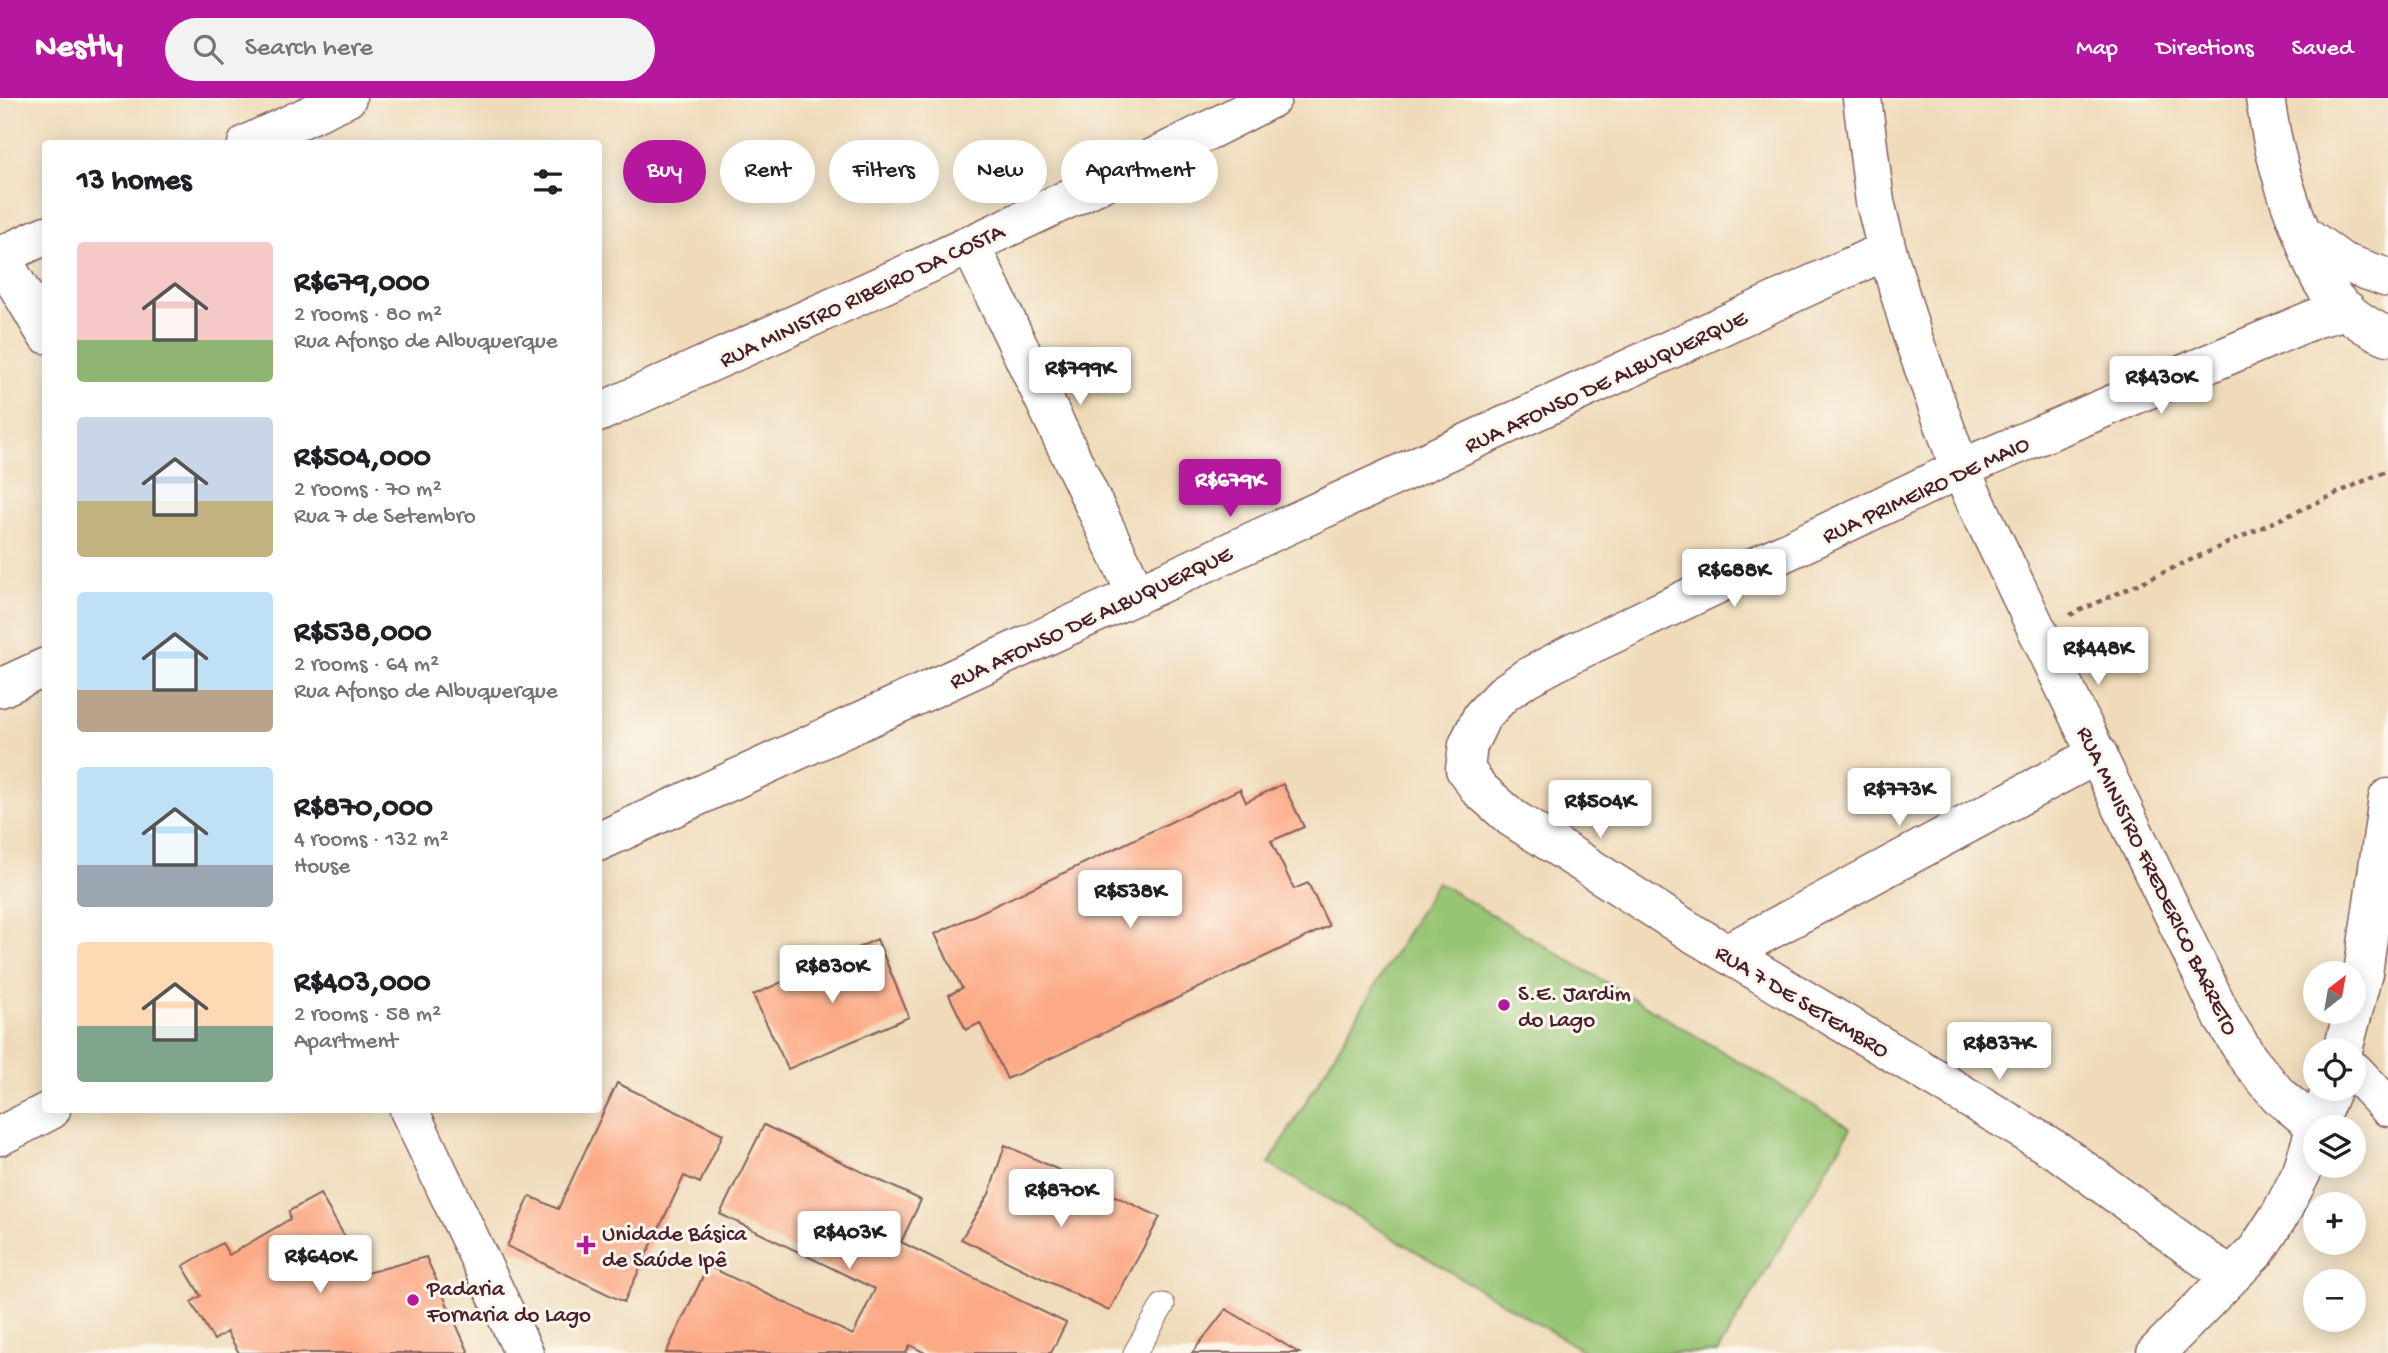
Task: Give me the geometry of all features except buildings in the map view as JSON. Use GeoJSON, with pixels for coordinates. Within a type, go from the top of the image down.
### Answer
{"type":"FeatureCollection","features":[{"type":"Feature","properties":{"kind":"street"},"geometry":{"type":"LineString","coordinates":[[256,140],[347,98]]}},
{"type":"Feature","properties":{"kind":"street","name":"RUA MINISTRO RIBEIRO DA COSTA"},"geometry":{"type":"LineString","coordinates":[[602,411],[971,244],[1179,146],[1272,98]]}},
{"type":"Feature","properties":{"kind":"street","name":"RUA MINISTRO FREDERICO BARRETO"},"geometry":{"type":"LineString","coordinates":[[1862,98],[1875,202],[1886,250],[1912,335],[1960,469],[2223,1018],[2249,1060],[2280,1096],[2303,1116]]}},
{"type":"Feature","properties":{"kind":"street"},"geometry":{"type":"LineString","coordinates":[[2265,98],[2278,170],[2316,271],[2339,303],[2356,319],[2388,336]]}},
{"type":"Feature","properties":{"kind":"street"},"geometry":{"type":"LineString","coordinates":[[2302,233],[2342,262],[2388,278]]}},
{"type":"Feature","properties":{"kind":"street"},"geometry":{"type":"LineString","coordinates":[[42,237],[0,256],[42,327]]}},
{"type":"Feature","properties":{"kind":"street"},"geometry":{"type":"LineString","coordinates":[[971,244],[1137,595]]}},
{"type":"Feature","properties":{"kind":"street","name":"RUA AFONSO DE ALBUQUERQUE"},"geometry":{"type":"LineString","coordinates":[[602,840],[1886,250]]}},
{"type":"Feature","properties":{"kind":"street","name":"RUA PRIMEIRO DE MAIO"},"geometry":{"type":"LineString","coordinates":[[1482,716],[1510,688],[1573,653],[1960,469],[2289,330],[2347,310]]}},
{"type":"Feature","properties":{"kind":"street"},"geometry":{"type":"LineString","coordinates":[[0,688],[42,669]]}},
{"type":"Feature","properties":{"kind":"street","name":"RUA 7 DE SETEMBRO"},"geometry":{"type":"LineString","coordinates":[[1482,716],[1468,745],[1465,769],[1479,789],[1512,818],[1679,925],[2059,1152],[2231,1275]]}},
{"type":"Feature","properties":{"kind":"street"},"geometry":{"type":"LineString","coordinates":[[1727,953],[2098,754]]}},
{"type":"Feature","properties":{"kind":"street"},"geometry":{"type":"LineString","coordinates":[[2365,961],[2388,799]]}},
{"type":"Feature","properties":{"kind":"street"},"geometry":{"type":"LineString","coordinates":[[2366,1084],[2388,1107]]}},
{"type":"Feature","properties":{"kind":"street"},"geometry":{"type":"LineString","coordinates":[[0,1136],[45,1113]]}},
{"type":"Feature","properties":{"kind":"street"},"geometry":{"type":"LineString","coordinates":[[410,1113],[524,1353]]}},
{"type":"Feature","properties":{"kind":"street"},"geometry":{"type":"LineString","coordinates":[[2156,1353],[2257,1250],[2281,1213],[2303,1169]]}},
{"type":"Feature","properties":{"kind":"lane"},"geometry":{"type":"LineString","coordinates":[[1135,1353],[1163,1305]]}},
{"type":"Feature","properties":{"kind":"path"},"geometry":{"type":"LineString","coordinates":[[2038,630],[2388,470]]}},
{"type":"Feature","properties":{"kind":"green space","name":"S.E. Jardim do Lago"},"geometry":{"type":"Polygon","coordinates":[[[1437,882],[1851,1128],[1717,1353],[1587,1353],[1269,1164],[1437,882]]]}},
{"type":"Feature","properties":{"kind":"place","name":"S.E. Jardim do Lago"},"geometry":{"type":"Point","coordinates":[1504,1005]}},
{"type":"Feature","properties":{"kind":"place","name":"Unidade Básica de Saúde Ipê"},"geometry":{"type":"Point","coordinates":[586,1245]}},
{"type":"Feature","properties":{"kind":"place","name":"Padaria Fornaria do Lago"},"geometry":{"type":"Point","coordinates":[413,1300]}}]}
